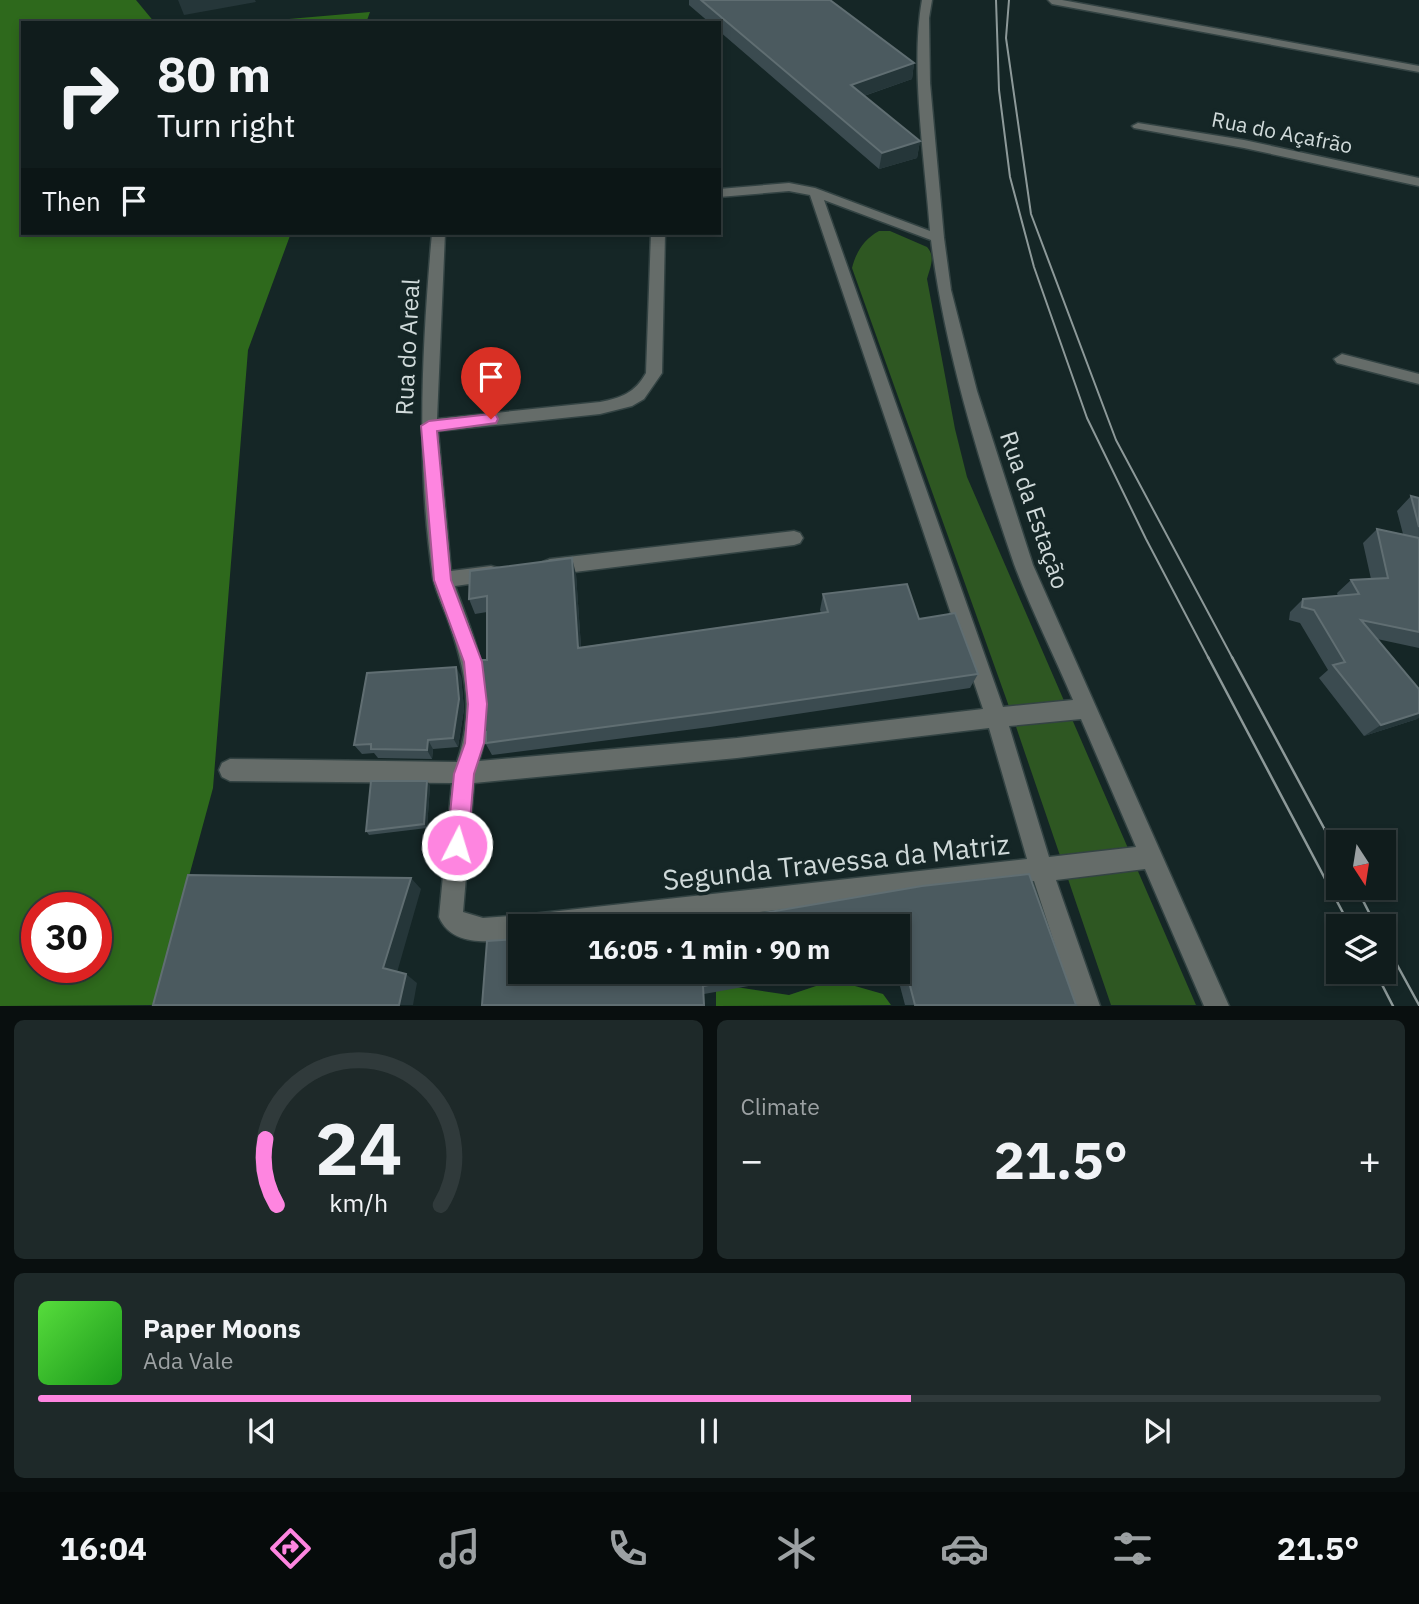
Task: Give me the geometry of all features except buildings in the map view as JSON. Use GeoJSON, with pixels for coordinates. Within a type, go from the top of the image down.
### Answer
{"type":"FeatureCollection","features":[{"type":"Feature","properties":{"kind":"street","name":"Rua da Estação"},"geometry":{"type":"LineString","coordinates":[[927,0],[924,18],[925,83],[937,238],[944,290],[990,462],[1024,565],[1217,1006]]}},
{"type":"Feature","properties":{"kind":"street"},"geometry":{"type":"LineString","coordinates":[[1052,1],[1419,69]]}},
{"type":"Feature","properties":{"kind":"street","name":"Rua do Açafrão"},"geometry":{"type":"LineString","coordinates":[[1138,127],[1244,144],[1419,182]]}},
{"type":"Feature","properties":{"kind":"street"},"geometry":{"type":"LineString","coordinates":[[721,193],[789,187],[815,192],[937,238]]}},
{"type":"Feature","properties":{"kind":"street"},"geometry":{"type":"LineString","coordinates":[[815,192],[996,717],[1041,869],[1088,1006]]}},
{"type":"Feature","properties":{"kind":"street","name":"Rua do Areal"},"geometry":{"type":"LineString","coordinates":[[438,235],[429,426],[443,580],[473,662],[478,704],[474,743],[464,774],[451,917],[458,926],[479,930],[508,927]]}},
{"type":"Feature","properties":{"kind":"street"},"geometry":{"type":"LineString","coordinates":[[429,426],[624,404],[646,389],[654,373],[658,235]]}},
{"type":"Feature","properties":{"kind":"street"},"geometry":{"type":"LineString","coordinates":[[1342,359],[1419,379]]}},
{"type":"Feature","properties":{"kind":"street"},"geometry":{"type":"LineString","coordinates":[[537,568],[794,538]]}},
{"type":"Feature","properties":{"kind":"street"},"geometry":{"type":"LineString","coordinates":[[443,580],[510,572]]}},
{"type":"Feature","properties":{"kind":"street"},"geometry":{"type":"LineString","coordinates":[[230,770],[464,774],[737,748],[1086,709]]}},
{"type":"Feature","properties":{"kind":"street","name":"Segunda Travessa da Matriz"},"geometry":{"type":"LineString","coordinates":[[634,914],[1070,868],[1153,856]]}},
{"type":"Feature","properties":{"kind":"green space"},"geometry":{"type":"Polygon","coordinates":[[[0,0],[136,0],[153,21],[21,21],[21,235],[290,235],[248,350],[213,788],[154,1005],[0,1006],[0,0]]]}},
{"type":"Feature","properties":{"kind":"green space"},"geometry":{"type":"Polygon","coordinates":[[[370,12],[367,21],[266,21],[370,12]]]}},
{"type":"Feature","properties":{"kind":"green space"},"geometry":{"type":"Polygon","coordinates":[[[879,231],[890,231],[927,247],[930,251],[931,262],[927,279],[955,429],[967,477],[1196,1005],[1111,1005],[1012,715],[852,268],[861,246],[879,231]]]}},
{"type":"Feature","properties":{"kind":"green space"},"geometry":{"type":"Polygon","coordinates":[[[716,984],[789,995],[822,984],[848,984],[883,994],[891,1005],[716,1006],[716,984]]]}},
{"type":"Feature","properties":{"kind":"tram line"},"geometry":{"type":"LineString","coordinates":[[996,0],[999,90],[1010,177],[1034,267],[1087,418],[1209,659]]}},
{"type":"Feature","properties":{"kind":"tram line"},"geometry":{"type":"LineString","coordinates":[[1009,0],[1006,38],[1031,214],[1116,440],[1233,659]]}},
{"type":"Feature","properties":{"kind":"tram line"},"geometry":{"type":"LineString","coordinates":[[1208,657],[1344,914]]}},
{"type":"Feature","properties":{"kind":"tram line"},"geometry":{"type":"LineString","coordinates":[[1232,657],[1326,832]]}},
{"type":"Feature","properties":{"kind":"tram line"},"geometry":{"type":"LineString","coordinates":[[1363,900],[1370,914]]}},
{"type":"Feature","properties":{"kind":"tram line"},"geometry":{"type":"LineString","coordinates":[[1396,963],[1419,1005]]}},
{"type":"Feature","properties":{"kind":"tram line"},"geometry":{"type":"LineString","coordinates":[[1382,984],[1393,1006]]}},
{"type":"Feature","properties":{"kind":"route"},"geometry":{"type":"LineString","coordinates":[[457,845],[464,774],[474,743],[478,704],[473,662],[461,623],[443,580],[429,426],[491,419]]}}]}
